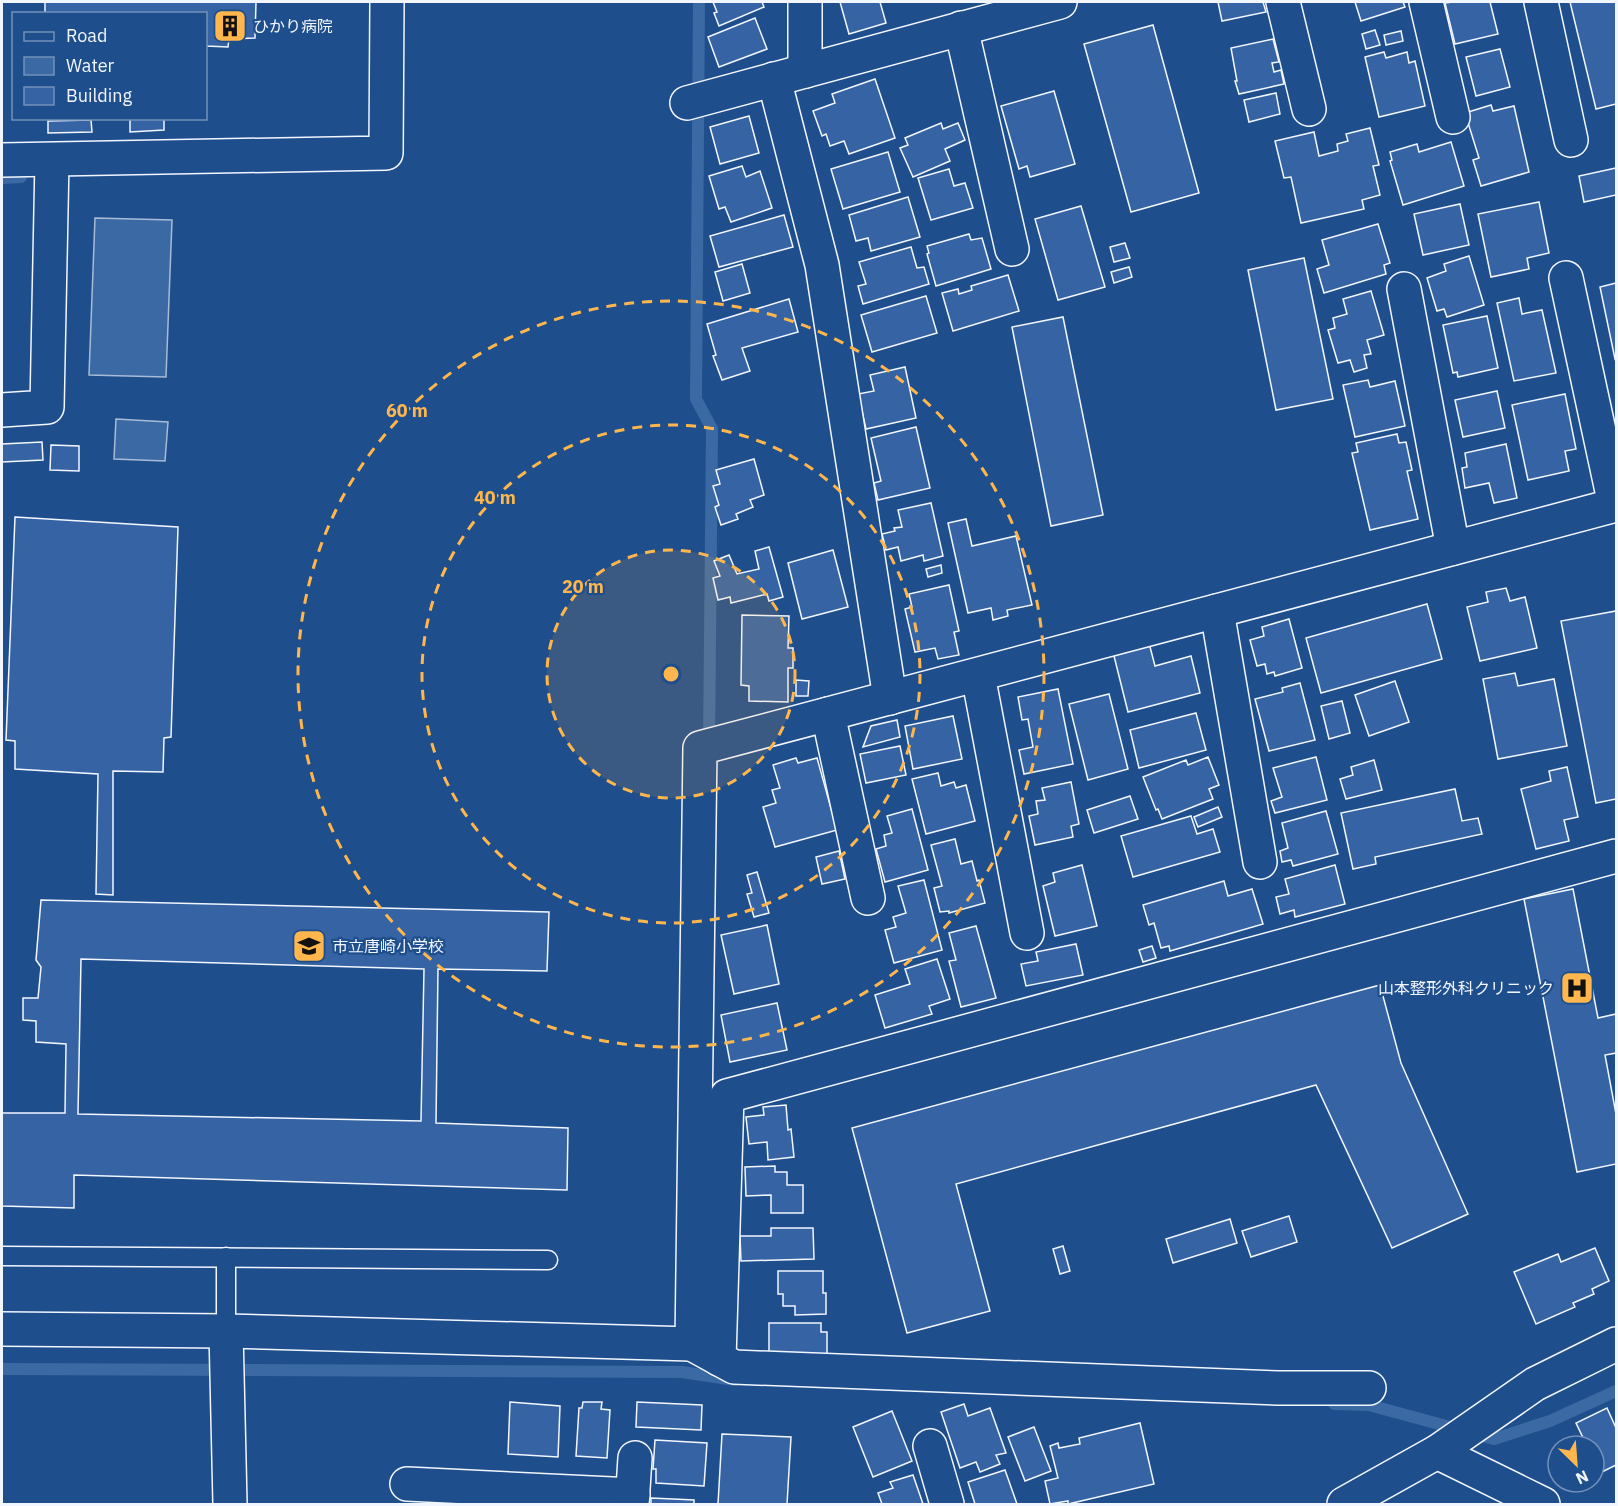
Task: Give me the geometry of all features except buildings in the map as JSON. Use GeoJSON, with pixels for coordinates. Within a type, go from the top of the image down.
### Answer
{"type":"FeatureCollection","features":[{"type":"Feature","properties":{"kind":"street"},"geometry":{"type":"LineString","coordinates":[[2,160],[386,153],[387,2]]}},
{"type":"Feature","properties":{"kind":"street"},"geometry":{"type":"LineString","coordinates":[[805,2],[790,75],[890,698]]}},
{"type":"Feature","properties":{"kind":"street"},"geometry":{"type":"LineString","coordinates":[[687,103],[1060,2]]}},
{"type":"Feature","properties":{"kind":"street"},"geometry":{"type":"LineString","coordinates":[[1283,2],[1309,109]]}},
{"type":"Feature","properties":{"kind":"street"},"geometry":{"type":"LineString","coordinates":[[1426,2],[1453,117]]}},
{"type":"Feature","properties":{"kind":"street"},"geometry":{"type":"LineString","coordinates":[[1541,2],[1571,140]]}},
{"type":"Feature","properties":{"kind":"street"},"geometry":{"type":"LineString","coordinates":[[961,28],[1012,249]]}},
{"type":"Feature","properties":{"kind":"street"},"geometry":{"type":"LineString","coordinates":[[2,410],[47,407],[52,160]]}},
{"type":"Feature","properties":{"kind":"street"},"geometry":{"type":"LineString","coordinates":[[705,1352],[694,1106],[700,748],[1616,505],[1566,278]]}},
{"type":"Feature","properties":{"kind":"street"},"geometry":{"type":"LineString","coordinates":[[1404,289],[1453,548]]}},
{"type":"Feature","properties":{"kind":"street"},"geometry":{"type":"LineString","coordinates":[[1217,611],[1260,862]]}},
{"type":"Feature","properties":{"kind":"street"},"geometry":{"type":"LineString","coordinates":[[978,675],[1027,933]]}},
{"type":"Feature","properties":{"kind":"street"},"geometry":{"type":"LineString","coordinates":[[828,714],[868,898]]}},
{"type":"Feature","properties":{"kind":"street"},"geometry":{"type":"LineString","coordinates":[[694,1106],[1617,856]]}},
{"type":"Feature","properties":{"kind":"street"},"geometry":{"type":"LineString","coordinates":[[705,1352],[727,1096]]}},
{"type":"Feature","properties":{"kind":"street"},"geometry":{"type":"LineString","coordinates":[[2,1329],[705,1352],[734,1368],[1278,1388],[1369,1388]]}},
{"type":"Feature","properties":{"kind":"street"},"geometry":{"type":"LineString","coordinates":[[226,1337],[230,1504]]}},
{"type":"Feature","properties":{"kind":"street"},"geometry":{"type":"LineString","coordinates":[[1344,1504],[1438,1450],[1535,1384],[1617,1344]]}},
{"type":"Feature","properties":{"kind":"street"},"geometry":{"type":"LineString","coordinates":[[930,1446],[947,1504]]}},
{"type":"Feature","properties":{"kind":"street"},"geometry":{"type":"LineString","coordinates":[[1438,1450],[1543,1504]]}},
{"type":"Feature","properties":{"kind":"street"},"geometry":{"type":"LineString","coordinates":[[407,1484],[633,1500],[635,1458]]}},
{"type":"Feature","properties":{"kind":"lane"},"geometry":{"type":"LineString","coordinates":[[2,1256],[548,1260]]}},
{"type":"Feature","properties":{"kind":"lane"},"geometry":{"type":"LineString","coordinates":[[226,1257],[226,1337]]}},
{"type":"Feature","properties":{"kind":"water"},"geometry":{"type":"Polygon","coordinates":[[[95,218],[172,220],[166,377],[89,375],[95,218]]]}},
{"type":"Feature","properties":{"kind":"water"},"geometry":{"type":"Polygon","coordinates":[[[116,419],[168,422],[165,461],[114,459],[116,419]]]}},
{"type":"Feature","properties":{"kind":"waterway"},"geometry":{"type":"LineString","coordinates":[[699,2],[696,399],[712,429],[709,744]]}},
{"type":"Feature","properties":{"kind":"waterway"},"geometry":{"type":"LineString","coordinates":[[2,178],[21,177]]}},
{"type":"Feature","properties":{"kind":"waterway"},"geometry":{"type":"LineString","coordinates":[[2,1369],[682,1372],[735,1380]]}},
{"type":"Feature","properties":{"kind":"waterway"},"geometry":{"type":"LineString","coordinates":[[1334,1404],[1369,1405],[1494,1439],[1550,1421],[1616,1391]]}},
{"type":"Feature","properties":{"kind":"place","name":"ひかり病院"},"geometry":{"type":"Point","coordinates":[230,26]}},
{"type":"Feature","properties":{"kind":"place","name":"市立唐崎小学校"},"geometry":{"type":"Point","coordinates":[309,946]}},
{"type":"Feature","properties":{"kind":"place","name":"山本整形外科クリニック"},"geometry":{"type":"Point","coordinates":[1577,988]}}]}
